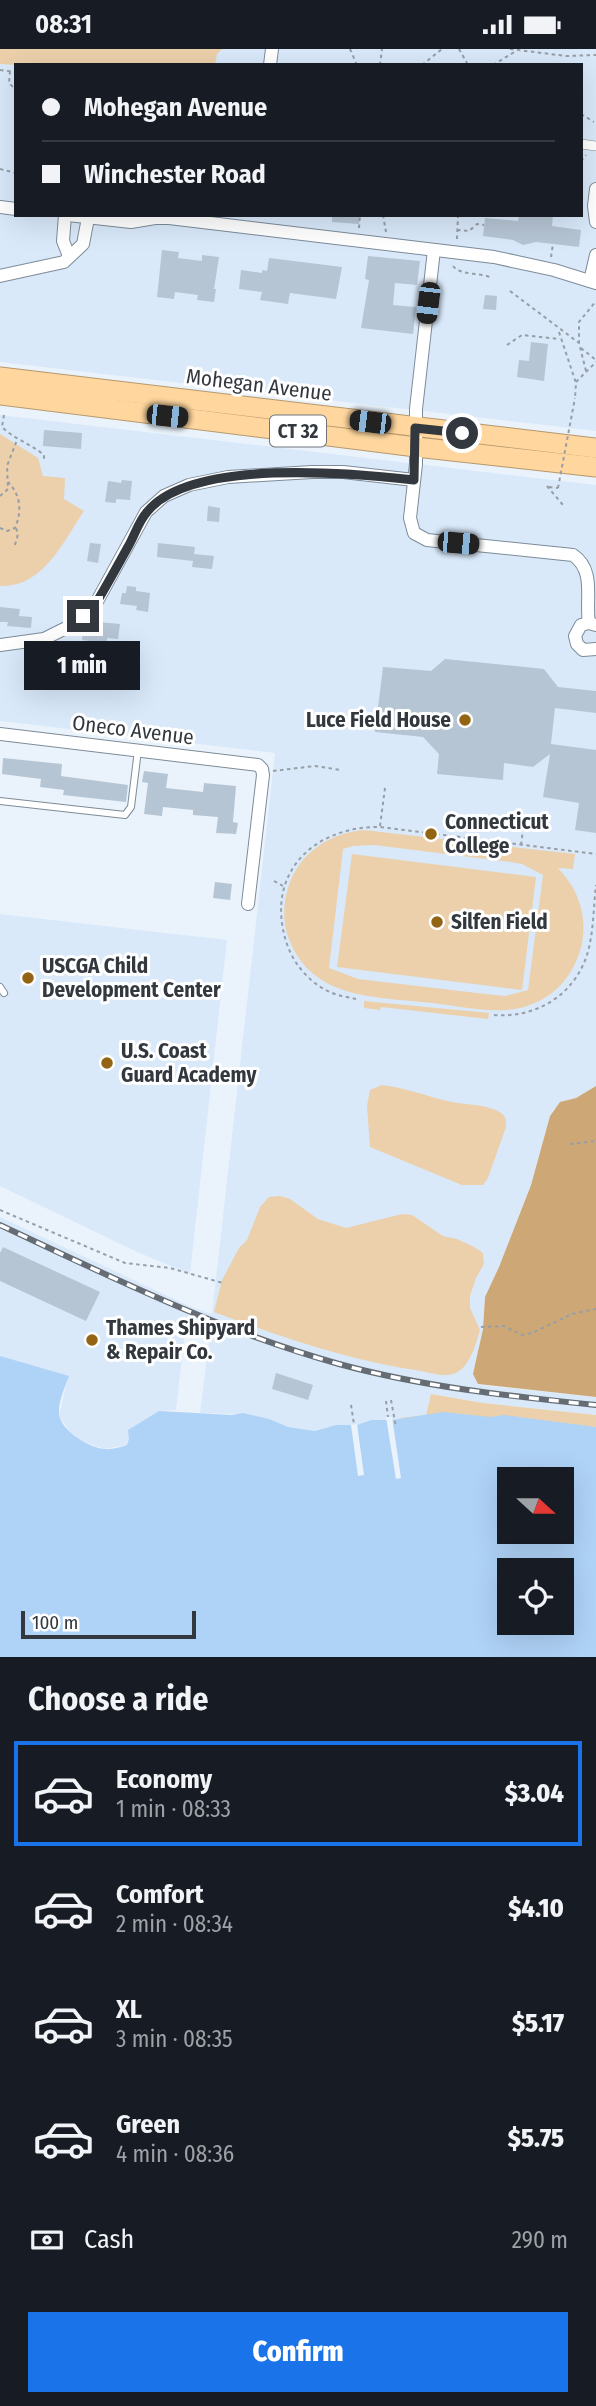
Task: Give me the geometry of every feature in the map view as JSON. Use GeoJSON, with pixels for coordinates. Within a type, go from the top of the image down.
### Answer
{"type":"FeatureCollection","features":[{"type":"Feature","properties":{"kind":"highway","name":"Mohegan Avenue"},"geometry":{"type":"LineString","coordinates":[[0,377],[416,437],[596,467]]}},
{"type":"Feature","properties":{"kind":"highway","name":"Mohegan Avenue"},"geometry":{"type":"LineString","coordinates":[[0,395],[416,437],[596,448]]}},
{"type":"Feature","properties":{"kind":"street"},"geometry":{"type":"LineString","coordinates":[[596,189],[596,222]]}},
{"type":"Feature","properties":{"kind":"street"},"geometry":{"type":"LineString","coordinates":[[67,217],[63,240],[69,256]]}},
{"type":"Feature","properties":{"kind":"street"},"geometry":{"type":"LineString","coordinates":[[81,217],[131,222],[169,218],[251,222],[512,260],[593,282],[596,255]]}},
{"type":"Feature","properties":{"kind":"street"},"geometry":{"type":"LineString","coordinates":[[0,276],[62,263],[83,244],[88,218]]}},
{"type":"Feature","properties":{"kind":"street"},"geometry":{"type":"LineString","coordinates":[[434,250],[416,437],[410,524],[412,531],[419,538],[566,553],[578,559],[588,575],[587,607],[593,624],[578,628],[575,640],[583,650],[596,649]]}},
{"type":"Feature","properties":{"kind":"street"},"geometry":{"type":"LineString","coordinates":[[0,645],[44,639],[70,627],[95,605],[146,512],[164,496],[189,485],[228,477],[312,472],[343,472],[414,480]]}},
{"type":"Feature","properties":{"kind":"street","name":"Oneco Avenue"},"geometry":{"type":"LineString","coordinates":[[0,734],[256,764],[262,769]]}},
{"type":"Feature","properties":{"kind":"street"},"geometry":{"type":"LineString","coordinates":[[247,904],[262,769]]}},
{"type":"Feature","properties":{"kind":"lane"},"geometry":{"type":"LineString","coordinates":[[0,801],[125,815],[131,807],[138,750]]}},
{"type":"Feature","properties":{"kind":"path"},"geometry":{"type":"LineString","coordinates":[[424,63],[442,49]]}},
{"type":"Feature","properties":{"kind":"path"},"geometry":{"type":"LineString","coordinates":[[510,49],[566,56],[596,55]]}},
{"type":"Feature","properties":{"kind":"path"},"geometry":{"type":"LineString","coordinates":[[495,63],[519,50]]}},
{"type":"Feature","properties":{"kind":"path"},"geometry":{"type":"LineString","coordinates":[[0,70],[14,72]]}},
{"type":"Feature","properties":{"kind":"path"},"geometry":{"type":"LineString","coordinates":[[10,71],[9,83],[14,88]]}},
{"type":"Feature","properties":{"kind":"path"},"geometry":{"type":"LineString","coordinates":[[583,158],[586,154]]}},
{"type":"Feature","properties":{"kind":"path"},"geometry":{"type":"LineString","coordinates":[[358,233],[360,217]]}},
{"type":"Feature","properties":{"kind":"path"},"geometry":{"type":"LineString","coordinates":[[383,217],[387,236]]}},
{"type":"Feature","properties":{"kind":"path"},"geometry":{"type":"LineString","coordinates":[[456,244],[458,217]]}},
{"type":"Feature","properties":{"kind":"path"},"geometry":{"type":"LineString","coordinates":[[457,230],[469,231],[477,225],[484,225]]}},
{"type":"Feature","properties":{"kind":"path"},"geometry":{"type":"LineString","coordinates":[[551,261],[553,244]]}},
{"type":"Feature","properties":{"kind":"path"},"geometry":{"type":"LineString","coordinates":[[454,258],[453,267],[457,271],[484,274],[492,278]]}},
{"type":"Feature","properties":{"kind":"path"},"geometry":{"type":"LineString","coordinates":[[510,291],[596,361],[576,383]]}},
{"type":"Feature","properties":{"kind":"path"},"geometry":{"type":"LineString","coordinates":[[586,371],[579,345],[580,319],[596,301]]}},
{"type":"Feature","properties":{"kind":"path"},"geometry":{"type":"LineString","coordinates":[[558,330],[576,383],[559,488],[547,486],[563,505]]}},
{"type":"Feature","properties":{"kind":"path"},"geometry":{"type":"LineString","coordinates":[[507,345],[522,335],[560,339]]}},
{"type":"Feature","properties":{"kind":"path"},"geometry":{"type":"LineString","coordinates":[[4,415],[1,426],[44,455],[44,461]]}},
{"type":"Feature","properties":{"kind":"path"},"geometry":{"type":"LineString","coordinates":[[0,496],[8,489],[9,459],[18,439]]}},
{"type":"Feature","properties":{"kind":"path"},"geometry":{"type":"LineString","coordinates":[[8,482],[20,502],[15,545]]}},
{"type":"Feature","properties":{"kind":"path"},"geometry":{"type":"LineString","coordinates":[[0,529],[7,531],[15,528]]}},
{"type":"Feature","properties":{"kind":"path"},"geometry":{"type":"LineString","coordinates":[[262,769],[315,766],[341,770]]}},
{"type":"Feature","properties":{"kind":"path"},"geometry":{"type":"LineString","coordinates":[[380,827],[385,788]]}},
{"type":"Feature","properties":{"kind":"path"},"geometry":{"type":"LineString","coordinates":[[521,845],[524,822]]}},
{"type":"Feature","properties":{"kind":"path"},"geometry":{"type":"LineString","coordinates":[[356,999],[330,992],[314,982],[289,951],[283,931],[281,915],[284,887],[296,864],[321,840],[341,831],[380,827],[596,854]]}},
{"type":"Feature","properties":{"kind":"path"},"geometry":{"type":"LineString","coordinates":[[274,881],[284,887]]}},
{"type":"Feature","properties":{"kind":"path"},"geometry":{"type":"LineString","coordinates":[[494,1015],[520,1015],[537,1010],[555,1000],[572,983],[584,965],[590,944],[596,885]]}},
{"type":"Feature","properties":{"kind":"path"},"geometry":{"type":"LineString","coordinates":[[570,1144],[596,1141]]}},
{"type":"Feature","properties":{"kind":"path"},"geometry":{"type":"LineString","coordinates":[[0,1210],[125,1263],[170,1268],[223,1283]]}},
{"type":"Feature","properties":{"kind":"path"},"geometry":{"type":"LineString","coordinates":[[481,1327],[504,1326],[522,1335],[532,1333],[553,1321],[596,1309]]}},
{"type":"Feature","properties":{"kind":"path"},"geometry":{"type":"LineString","coordinates":[[391,1400],[396,1427]]}},
{"type":"Feature","properties":{"kind":"path"},"geometry":{"type":"LineString","coordinates":[[386,1401],[388,1417]]}},
{"type":"Feature","properties":{"kind":"path"},"geometry":{"type":"LineString","coordinates":[[351,1405],[354,1424]]}},
{"type":"Feature","properties":{"kind":"shaded area"},"geometry":{"type":"Polygon","coordinates":[[[0,49],[596,49],[596,431],[0,362],[0,49]]]}},
{"type":"Feature","properties":{"kind":"shaded area"},"geometry":{"type":"Polygon","coordinates":[[[0,49],[222,49],[217,54],[215,63],[0,64],[0,49]]]}},
{"type":"Feature","properties":{"kind":"shaded area","name":"Connecticut College"},"geometry":{"type":"Polygon","coordinates":[[[0,415],[596,485],[596,1086],[576,1098],[567,1100],[554,1109],[550,1116],[531,1184],[485,1297],[478,1385],[596,1397],[596,1415],[483,1403],[431,1394],[426,1415],[371,1420],[357,1425],[336,1425],[315,1431],[287,1427],[243,1414],[200,1413],[210,1333],[186,1323],[176,1410],[159,1411],[129,1439],[127,1445],[104,1449],[71,1434],[59,1416],[68,1376],[55,1418],[7,1359],[0,1356],[0,1217],[191,1307],[212,1314],[275,753],[0,721],[0,415]]]}},
{"type":"Feature","properties":{"kind":"shaded area"},"geometry":{"type":"Polygon","coordinates":[[[0,434],[38,458],[43,476],[65,478],[64,499],[84,511],[60,549],[40,571],[15,585],[0,586],[0,434]]]}},
{"type":"Feature","properties":{"kind":"shaded area"},"geometry":{"type":"Polygon","coordinates":[[[363,830],[575,854],[573,869],[558,868],[574,890],[582,915],[581,948],[567,978],[556,990],[527,1006],[492,1010],[371,997],[352,993],[317,977],[303,964],[289,939],[284,917],[286,895],[293,876],[307,855],[327,841],[363,830]],[[374,845],[343,849],[329,968],[358,979],[494,995],[505,996],[528,990],[543,875],[522,864],[374,845]]]}},
{"type":"Feature","properties":{"kind":"shaded area","name":"Silfen Field"},"geometry":{"type":"Polygon","coordinates":[[[352,854],[536,877],[522,990],[337,967],[352,854]]]}},
{"type":"Feature","properties":{"kind":"shaded area","name":"U.S. Coast Guard Academy"},"geometry":{"type":"Polygon","coordinates":[[[0,914],[227,940],[190,1274],[135,1251],[0,1186],[0,914]]]}},
{"type":"Feature","properties":{"kind":"shaded area"},"geometry":{"type":"Polygon","coordinates":[[[364,1001],[489,1013],[488,1019],[381,1007],[380,1010],[364,1008],[364,1001]]]}},
{"type":"Feature","properties":{"kind":"shaded area"},"geometry":{"type":"Polygon","coordinates":[[[382,1085],[452,1102],[484,1106],[503,1114],[506,1127],[483,1185],[462,1185],[370,1147],[367,1106],[370,1090],[382,1085]]]}},
{"type":"Feature","properties":{"kind":"shaded area"},"geometry":{"type":"Polygon","coordinates":[[[596,1086],[596,1397],[478,1384],[473,1374],[483,1329],[485,1297],[531,1185],[550,1116],[560,1102],[576,1098],[596,1086]]]}},
{"type":"Feature","properties":{"kind":"shaded area"},"geometry":{"type":"Polygon","coordinates":[[[269,1197],[290,1199],[318,1219],[346,1228],[402,1214],[412,1215],[443,1236],[457,1239],[483,1253],[484,1264],[470,1296],[470,1308],[480,1330],[471,1356],[459,1372],[441,1375],[342,1355],[214,1312],[222,1280],[239,1248],[247,1240],[260,1207],[269,1197]]]}},
{"type":"Feature","properties":{"kind":"shaded area"},"geometry":{"type":"Polygon","coordinates":[[[431,1394],[483,1403],[596,1415],[596,1427],[550,1423],[525,1445],[399,1418],[426,1415],[431,1394]]]}},
{"type":"Feature","properties":{"kind":"water"},"geometry":{"type":"Polygon","coordinates":[[[0,1356],[69,1376],[60,1404],[61,1420],[77,1437],[105,1449],[127,1445],[128,1430],[159,1411],[232,1415],[243,1413],[288,1427],[315,1431],[336,1425],[357,1425],[371,1420],[392,1420],[443,1412],[490,1417],[504,1415],[596,1427],[596,1657],[0,1657],[0,1356]]]}},
{"type":"Feature","properties":{"kind":"pier"},"geometry":{"type":"Polygon","coordinates":[[[386,1417],[392,1417],[401,1478],[396,1479],[386,1417]]]}},
{"type":"Feature","properties":{"kind":"pier"},"geometry":{"type":"Polygon","coordinates":[[[357,1424],[364,1475],[358,1476],[351,1425],[357,1424]]]}},
{"type":"Feature","properties":{"kind":"building"},"geometry":{"type":"Polygon","coordinates":[[[332,217],[360,217],[359,224],[332,222],[332,217]]]}},
{"type":"Feature","properties":{"kind":"building"},"geometry":{"type":"Polygon","coordinates":[[[519,217],[553,217],[552,226],[581,230],[579,247],[536,242],[523,245],[513,240],[483,236],[485,218],[518,221],[519,217]]]}},
{"type":"Feature","properties":{"kind":"building"},"geometry":{"type":"Polygon","coordinates":[[[162,250],[179,252],[178,258],[202,261],[202,255],[219,257],[214,302],[197,300],[198,295],[175,292],[174,299],[157,297],[162,250]]]}},
{"type":"Feature","properties":{"kind":"building"},"geometry":{"type":"Polygon","coordinates":[[[368,256],[420,261],[417,285],[395,283],[393,305],[416,307],[413,334],[361,328],[369,280],[365,279],[368,256]]]}},
{"type":"Feature","properties":{"kind":"building"},"geometry":{"type":"Polygon","coordinates":[[[269,258],[342,267],[336,299],[290,293],[288,304],[260,300],[262,292],[239,289],[241,270],[262,273],[262,270],[267,271],[269,258]]]}},
{"type":"Feature","properties":{"kind":"building"},"geometry":{"type":"Polygon","coordinates":[[[485,295],[497,296],[496,310],[483,309],[485,295]]]}},
{"type":"Feature","properties":{"kind":"building"},"geometry":{"type":"Polygon","coordinates":[[[531,342],[548,344],[544,381],[517,377],[519,360],[529,361],[531,342]]]}},
{"type":"Feature","properties":{"kind":"building"},"geometry":{"type":"Polygon","coordinates":[[[44,430],[82,433],[81,449],[43,446],[44,430]]]}},
{"type":"Feature","properties":{"kind":"building"},"geometry":{"type":"Polygon","coordinates":[[[122,480],[132,481],[130,500],[116,499],[116,503],[105,502],[108,481],[121,483],[122,480]]]}},
{"type":"Feature","properties":{"kind":"building"},"geometry":{"type":"Polygon","coordinates":[[[208,506],[220,508],[219,522],[207,521],[208,506]]]}},
{"type":"Feature","properties":{"kind":"building"},"geometry":{"type":"Polygon","coordinates":[[[90,543],[101,544],[98,563],[87,561],[90,543]]]}},
{"type":"Feature","properties":{"kind":"building"},"geometry":{"type":"Polygon","coordinates":[[[158,543],[195,547],[194,554],[214,556],[212,569],[192,567],[193,561],[157,557],[158,543]]]}},
{"type":"Feature","properties":{"kind":"building"},"geometry":{"type":"Polygon","coordinates":[[[127,586],[136,587],[136,591],[150,593],[148,612],[136,610],[137,606],[120,604],[122,593],[126,593],[127,586]]]}},
{"type":"Feature","properties":{"kind":"building"},"geometry":{"type":"Polygon","coordinates":[[[0,607],[20,609],[19,616],[32,617],[31,628],[7,626],[8,622],[0,622],[0,607]]]}},
{"type":"Feature","properties":{"kind":"building"},"geometry":{"type":"Polygon","coordinates":[[[97,622],[120,624],[118,639],[107,638],[107,643],[82,640],[83,628],[96,629],[97,622]]]}},
{"type":"Feature","properties":{"kind":"building","name":"Luce Field House"},"geometry":{"type":"Polygon","coordinates":[[[445,659],[544,669],[558,687],[596,691],[596,713],[555,708],[551,744],[596,750],[596,833],[575,830],[579,803],[543,797],[550,754],[533,767],[504,763],[503,780],[437,774],[439,754],[423,737],[375,732],[383,667],[431,671],[445,659]]]}},
{"type":"Feature","properties":{"kind":"building"},"geometry":{"type":"Polygon","coordinates":[[[3,758],[62,764],[61,776],[128,785],[126,802],[63,795],[64,790],[40,787],[41,779],[2,774],[3,758]]]}},
{"type":"Feature","properties":{"kind":"building"},"geometry":{"type":"Polygon","coordinates":[[[144,771],[168,774],[166,788],[203,792],[204,783],[236,786],[233,822],[238,823],[236,834],[216,833],[218,817],[193,815],[193,810],[163,807],[162,816],[144,814],[148,783],[142,782],[144,771]]]}},
{"type":"Feature","properties":{"kind":"building"},"geometry":{"type":"Polygon","coordinates":[[[215,882],[232,884],[230,900],[213,898],[215,882]]]}},
{"type":"Feature","properties":{"kind":"building"},"geometry":{"type":"Polygon","coordinates":[[[3,1247],[100,1292],[86,1321],[0,1281],[0,1253],[3,1247]]]}},
{"type":"Feature","properties":{"kind":"building"},"geometry":{"type":"Polygon","coordinates":[[[276,1373],[313,1385],[308,1400],[272,1389],[276,1373]]]}},
{"type":"Feature","properties":{"kind":"railway"},"geometry":{"type":"LineString","coordinates":[[0,1225],[166,1302],[295,1351],[371,1372],[434,1385],[596,1405]]}},
{"type":"Feature","properties":{"kind":"place","name":"Luce Field House"},"geometry":{"type":"Point","coordinates":[465,720]}},
{"type":"Feature","properties":{"kind":"place","name":"Connecticut College"},"geometry":{"type":"Point","coordinates":[431,834]}},
{"type":"Feature","properties":{"kind":"place","name":"Silfen Field"},"geometry":{"type":"Point","coordinates":[437,922]}},
{"type":"Feature","properties":{"kind":"place","name":"USCGA Child Development Center"},"geometry":{"type":"Point","coordinates":[28,978]}},
{"type":"Feature","properties":{"kind":"place","name":"U.S. Coast Guard Academy"},"geometry":{"type":"Point","coordinates":[107,1063]}},
{"type":"Feature","properties":{"kind":"place","name":"Thames Shipyard & Repair Co."},"geometry":{"type":"Point","coordinates":[92,1340]}},
{"type":"Feature","properties":{"kind":"route"},"geometry":{"type":"LineString","coordinates":[[83,616],[95,605],[146,512],[164,496],[189,485],[228,477],[343,472],[414,480],[415,428],[462,433]]}}]}
